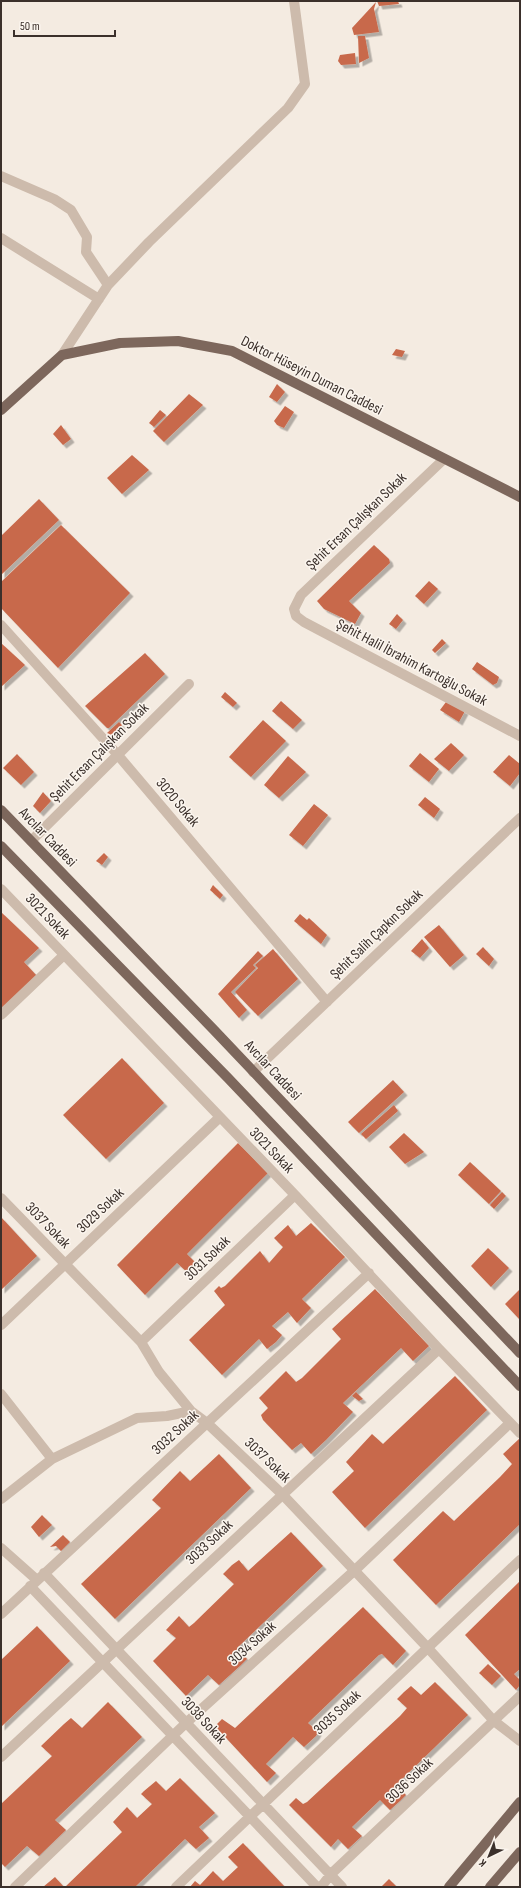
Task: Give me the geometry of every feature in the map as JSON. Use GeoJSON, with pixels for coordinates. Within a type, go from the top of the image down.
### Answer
{"type":"FeatureCollection","features":[{"type":"Feature","properties":{"kind":"main road","name":"Doktor Hüseyin Duman Caddesi"},"geometry":{"type":"LineString","coordinates":[[62,355],[120,343],[178,341],[232,351],[520,497]]}},
{"type":"Feature","properties":{"kind":"main road"},"geometry":{"type":"LineString","coordinates":[[1,410],[62,355]]}},
{"type":"Feature","properties":{"kind":"main road","name":"Avcılar Caddesi"},"geometry":{"type":"LineString","coordinates":[[1,810],[520,1353]]}},
{"type":"Feature","properties":{"kind":"main road"},"geometry":{"type":"LineString","coordinates":[[1,846],[228,1078],[520,1386]]}},
{"type":"Feature","properties":{"kind":"main road"},"geometry":{"type":"LineString","coordinates":[[449,1887],[520,1802]]}},
{"type":"Feature","properties":{"kind":"main road"},"geometry":{"type":"LineString","coordinates":[[490,1887],[520,1852]]}},
{"type":"Feature","properties":{"kind":"street"},"geometry":{"type":"LineString","coordinates":[[62,355],[108,285],[149,242],[288,108],[305,84],[294,1]]}},
{"type":"Feature","properties":{"kind":"street"},"geometry":{"type":"LineString","coordinates":[[1,176],[54,199],[71,210],[87,237],[86,252],[108,285]]}},
{"type":"Feature","properties":{"kind":"street"},"geometry":{"type":"LineString","coordinates":[[1,238],[99,299]]}},
{"type":"Feature","properties":{"kind":"street","name":"Şehit Ersan Çalışkan Sokak"},"geometry":{"type":"LineString","coordinates":[[294,609],[301,595],[444,459]]}},
{"type":"Feature","properties":{"kind":"street","name":"Şehit Halil İbrahim Kartoğlu Sokak"},"geometry":{"type":"LineString","coordinates":[[294,609],[296,616],[304,622],[520,736]]}},
{"type":"Feature","properties":{"kind":"street","name":"3020 Sokak"},"geometry":{"type":"LineString","coordinates":[[1,625],[117,754],[327,1002]]}},
{"type":"Feature","properties":{"kind":"street","name":"Şehit Ersan Çalışkan Sokak"},"geometry":{"type":"LineString","coordinates":[[31,841],[188,684]]}},
{"type":"Feature","properties":{"kind":"street","name":"Şehit Salih Çapkın Sokak"},"geometry":{"type":"LineString","coordinates":[[253,1072],[520,818]]}},
{"type":"Feature","properties":{"kind":"street","name":"3021 Sokak"},"geometry":{"type":"LineString","coordinates":[[1,889],[295,1195],[438,1349],[520,1433]]}},
{"type":"Feature","properties":{"kind":"street"},"geometry":{"type":"LineString","coordinates":[[1,1015],[64,955]]}},
{"type":"Feature","properties":{"kind":"street","name":"3029 Sokak"},"geometry":{"type":"LineString","coordinates":[[1,1325],[220,1117]]}},
{"type":"Feature","properties":{"kind":"street","name":"3031 Sokak"},"geometry":{"type":"LineString","coordinates":[[141,1342],[295,1195]]}},
{"type":"Feature","properties":{"kind":"street","name":"3037 Sokak"},"geometry":{"type":"LineString","coordinates":[[1,1198],[141,1342],[159,1372],[191,1411],[207,1423],[282,1494],[427,1647],[494,1721],[520,1741]]}},
{"type":"Feature","properties":{"kind":"street","name":"3032 Sokak"},"geometry":{"type":"LineString","coordinates":[[1,1614],[369,1273]]}},
{"type":"Feature","properties":{"kind":"street","name":"3033 Sokak"},"geometry":{"type":"LineString","coordinates":[[1,1757],[438,1349]]}},
{"type":"Feature","properties":{"kind":"street"},"geometry":{"type":"LineString","coordinates":[[1,1394],[52,1458]]}},
{"type":"Feature","properties":{"kind":"street"},"geometry":{"type":"LineString","coordinates":[[1,1499],[52,1458],[137,1418],[167,1416],[191,1411]]}},
{"type":"Feature","properties":{"kind":"street","name":"3034 Sokak"},"geometry":{"type":"LineString","coordinates":[[15,1887],[173,1735],[354,1571],[510,1423]]}},
{"type":"Feature","properties":{"kind":"street","name":"3038 Sokak"},"geometry":{"type":"LineString","coordinates":[[1,1548],[116,1649],[342,1887]]}},
{"type":"Feature","properties":{"kind":"street","name":"3035 Sokak"},"geometry":{"type":"LineString","coordinates":[[176,1887],[250,1815],[520,1560]]}},
{"type":"Feature","properties":{"kind":"street","name":"3038 Sokak"},"geometry":{"type":"LineString","coordinates":[[37,1580],[103,1662],[317,1887]]}},
{"type":"Feature","properties":{"kind":"street","name":"3036 Sokak"},"geometry":{"type":"LineString","coordinates":[[320,1887],[331,1874],[520,1696]]}},
{"type":"Feature","properties":{"kind":"building"},"geometry":{"type":"Polygon","coordinates":[[[377,1],[398,1],[399,4],[379,6],[377,1]]]}},
{"type":"Feature","properties":{"kind":"building"},"geometry":{"type":"Polygon","coordinates":[[[376,2],[374,9],[379,32],[354,35],[352,28],[376,2]]]}},
{"type":"Feature","properties":{"kind":"building"},"geometry":{"type":"Polygon","coordinates":[[[358,36],[365,36],[369,58],[359,63],[358,36]]]}},
{"type":"Feature","properties":{"kind":"building"},"geometry":{"type":"Polygon","coordinates":[[[355,53],[356,64],[341,65],[338,61],[340,55],[355,53]]]}},
{"type":"Feature","properties":{"kind":"building"},"geometry":{"type":"Polygon","coordinates":[[[396,349],[405,351],[402,357],[392,355],[396,349]]]}},
{"type":"Feature","properties":{"kind":"building"},"geometry":{"type":"Polygon","coordinates":[[[277,384],[285,392],[277,402],[269,397],[277,384]]]}},
{"type":"Feature","properties":{"kind":"building"},"geometry":{"type":"Polygon","coordinates":[[[189,394],[203,405],[164,442],[153,431],[189,394]]]}},
{"type":"Feature","properties":{"kind":"building"},"geometry":{"type":"Polygon","coordinates":[[[285,406],[294,412],[284,428],[277,425],[274,421],[285,406]]]}},
{"type":"Feature","properties":{"kind":"building"},"geometry":{"type":"Polygon","coordinates":[[[160,410],[166,415],[154,427],[149,423],[160,410]]]}},
{"type":"Feature","properties":{"kind":"building"},"geometry":{"type":"Polygon","coordinates":[[[61,425],[71,439],[63,445],[53,434],[61,425]]]}},
{"type":"Feature","properties":{"kind":"building"},"geometry":{"type":"Polygon","coordinates":[[[132,455],[149,470],[122,494],[107,478],[132,455]]]}},
{"type":"Feature","properties":{"kind":"building"},"geometry":{"type":"Polygon","coordinates":[[[39,499],[59,520],[1,575],[1,536],[39,499]]]}},
{"type":"Feature","properties":{"kind":"building"},"geometry":{"type":"Polygon","coordinates":[[[61,525],[130,593],[58,668],[1,608],[1,582],[61,525]]]}},
{"type":"Feature","properties":{"kind":"building"},"geometry":{"type":"Polygon","coordinates":[[[374,545],[389,559],[390,563],[349,601],[361,613],[355,624],[324,609],[317,601],[374,545]]]}},
{"type":"Feature","properties":{"kind":"building"},"geometry":{"type":"Polygon","coordinates":[[[429,581],[438,589],[424,604],[415,596],[429,581]]]}},
{"type":"Feature","properties":{"kind":"building"},"geometry":{"type":"Polygon","coordinates":[[[397,614],[403,620],[396,629],[389,624],[397,614]]]}},
{"type":"Feature","properties":{"kind":"building"},"geometry":{"type":"Polygon","coordinates":[[[442,639],[446,643],[435,653],[432,650],[442,639]]]}},
{"type":"Feature","properties":{"kind":"building"},"geometry":{"type":"Polygon","coordinates":[[[1,643],[25,665],[1,687],[1,643]]]}},
{"type":"Feature","properties":{"kind":"building"},"geometry":{"type":"Polygon","coordinates":[[[145,653],[165,674],[109,728],[107,728],[85,706],[145,653]]]}},
{"type":"Feature","properties":{"kind":"building"},"geometry":{"type":"Polygon","coordinates":[[[477,662],[499,677],[497,683],[493,685],[472,669],[477,662]]]}},
{"type":"Feature","properties":{"kind":"building"},"geometry":{"type":"Polygon","coordinates":[[[225,692],[237,703],[233,707],[221,697],[225,692]]]}},
{"type":"Feature","properties":{"kind":"building"},"geometry":{"type":"Polygon","coordinates":[[[281,701],[302,720],[293,729],[272,711],[281,701]]]}},
{"type":"Feature","properties":{"kind":"building"},"geometry":{"type":"Polygon","coordinates":[[[446,702],[465,711],[459,722],[440,710],[446,702]]]}},
{"type":"Feature","properties":{"kind":"building"},"geometry":{"type":"Polygon","coordinates":[[[263,720],[286,741],[251,777],[229,757],[263,720]]]}},
{"type":"Feature","properties":{"kind":"building"},"geometry":{"type":"Polygon","coordinates":[[[119,722],[122,725],[114,736],[107,733],[119,722]]]}},
{"type":"Feature","properties":{"kind":"building"},"geometry":{"type":"Polygon","coordinates":[[[451,743],[464,755],[449,771],[434,759],[451,743]]]}},
{"type":"Feature","properties":{"kind":"building"},"geometry":{"type":"Polygon","coordinates":[[[420,753],[439,769],[429,782],[409,766],[420,753]]]}},
{"type":"Feature","properties":{"kind":"building"},"geometry":{"type":"Polygon","coordinates":[[[17,754],[34,772],[21,785],[3,768],[17,754]]]}},
{"type":"Feature","properties":{"kind":"building"},"geometry":{"type":"Polygon","coordinates":[[[509,755],[520,764],[520,773],[510,786],[493,772],[509,755]]]}},
{"type":"Feature","properties":{"kind":"building"},"geometry":{"type":"Polygon","coordinates":[[[288,756],[306,772],[279,798],[264,785],[288,756]]]}},
{"type":"Feature","properties":{"kind":"building"},"geometry":{"type":"Polygon","coordinates":[[[43,792],[51,801],[40,813],[33,806],[43,792]]]}},
{"type":"Feature","properties":{"kind":"building"},"geometry":{"type":"Polygon","coordinates":[[[425,797],[440,809],[434,818],[418,805],[425,797]]]}},
{"type":"Feature","properties":{"kind":"building"},"geometry":{"type":"Polygon","coordinates":[[[314,804],[328,815],[303,846],[289,835],[314,804]]]}},
{"type":"Feature","properties":{"kind":"building"},"geometry":{"type":"Polygon","coordinates":[[[104,853],[108,857],[102,865],[96,861],[104,853]]]}},
{"type":"Feature","properties":{"kind":"building"},"geometry":{"type":"Polygon","coordinates":[[[213,885],[223,895],[220,899],[210,890],[213,885]]]}},
{"type":"Feature","properties":{"kind":"building"},"geometry":{"type":"Polygon","coordinates":[[[1,912],[39,948],[24,962],[37,976],[1,1011],[1,912]]]}},
{"type":"Feature","properties":{"kind":"building"},"geometry":{"type":"Polygon","coordinates":[[[300,914],[307,920],[309,918],[327,935],[321,944],[294,921],[300,914]]]}},
{"type":"Feature","properties":{"kind":"building"},"geometry":{"type":"Polygon","coordinates":[[[439,925],[464,955],[450,967],[424,937],[439,925]]]}},
{"type":"Feature","properties":{"kind":"building"},"geometry":{"type":"Polygon","coordinates":[[[422,939],[429,948],[420,958],[411,951],[422,939]]]}},
{"type":"Feature","properties":{"kind":"building"},"geometry":{"type":"Polygon","coordinates":[[[483,947],[494,959],[489,966],[476,954],[483,947]]]}},
{"type":"Feature","properties":{"kind":"building"},"geometry":{"type":"Polygon","coordinates":[[[273,949],[298,979],[258,1016],[235,992],[258,968],[255,965],[273,949]]]}},
{"type":"Feature","properties":{"kind":"building"},"geometry":{"type":"Polygon","coordinates":[[[258,951],[263,956],[253,965],[256,968],[231,992],[247,1010],[239,1018],[218,994],[258,951]]]}},
{"type":"Feature","properties":{"kind":"building"},"geometry":{"type":"Polygon","coordinates":[[[122,1058],[164,1103],[106,1159],[63,1115],[122,1058]]]}},
{"type":"Feature","properties":{"kind":"building"},"geometry":{"type":"Polygon","coordinates":[[[393,1080],[404,1092],[359,1133],[348,1122],[393,1080]]]}},
{"type":"Feature","properties":{"kind":"building"},"geometry":{"type":"Polygon","coordinates":[[[394,1105],[398,1111],[366,1139],[361,1134],[394,1105]]]}},
{"type":"Feature","properties":{"kind":"building"},"geometry":{"type":"Polygon","coordinates":[[[404,1133],[424,1152],[405,1164],[389,1147],[404,1133]]]}},
{"type":"Feature","properties":{"kind":"building"},"geometry":{"type":"Polygon","coordinates":[[[238,1143],[268,1173],[187,1254],[196,1263],[188,1273],[177,1263],[145,1295],[117,1265],[238,1143]]]}},
{"type":"Feature","properties":{"kind":"building"},"geometry":{"type":"Polygon","coordinates":[[[470,1162],[501,1191],[489,1204],[458,1175],[470,1162]]]}},
{"type":"Feature","properties":{"kind":"building"},"geometry":{"type":"Polygon","coordinates":[[[502,1192],[506,1196],[494,1209],[490,1205],[502,1192]]]}},
{"type":"Feature","properties":{"kind":"building"},"geometry":{"type":"Polygon","coordinates":[[[1,1217],[37,1256],[1,1290],[1,1217]]]}},
{"type":"Feature","properties":{"kind":"building"},"geometry":{"type":"Polygon","coordinates":[[[311,1223],[345,1257],[302,1299],[311,1308],[297,1323],[288,1312],[272,1326],[282,1335],[276,1342],[267,1349],[259,1339],[222,1375],[189,1340],[225,1305],[214,1291],[219,1286],[221,1288],[225,1286],[260,1251],[269,1263],[283,1247],[274,1238],[288,1225],[296,1236],[311,1223]]]}},
{"type":"Feature","properties":{"kind":"building"},"geometry":{"type":"Polygon","coordinates":[[[488,1248],[509,1268],[491,1287],[471,1266],[488,1248]]]}},
{"type":"Feature","properties":{"kind":"building"},"geometry":{"type":"Polygon","coordinates":[[[375,1289],[429,1346],[413,1361],[401,1348],[343,1403],[353,1412],[326,1440],[311,1454],[301,1443],[292,1450],[263,1420],[261,1415],[268,1408],[259,1398],[286,1371],[296,1382],[302,1378],[341,1339],[332,1329],[375,1289]]]}},
{"type":"Feature","properties":{"kind":"building"},"geometry":{"type":"Polygon","coordinates":[[[520,1289],[520,1320],[505,1304],[520,1289]]]}},
{"type":"Feature","properties":{"kind":"building"},"geometry":{"type":"Polygon","coordinates":[[[455,1376],[487,1410],[365,1528],[332,1492],[354,1471],[346,1462],[372,1434],[383,1444],[455,1376]]]}},
{"type":"Feature","properties":{"kind":"building"},"geometry":{"type":"Polygon","coordinates":[[[356,1392],[363,1399],[359,1401],[352,1396],[356,1392]]]}},
{"type":"Feature","properties":{"kind":"building"},"geometry":{"type":"Polygon","coordinates":[[[520,1438],[520,1524],[436,1605],[393,1560],[443,1511],[454,1521],[500,1477],[512,1464],[503,1454],[520,1438]]]}},
{"type":"Feature","properties":{"kind":"building"},"geometry":{"type":"Polygon","coordinates":[[[219,1454],[251,1488],[115,1619],[81,1584],[161,1508],[152,1500],[180,1471],[190,1481],[219,1454]]]}},
{"type":"Feature","properties":{"kind":"building"},"geometry":{"type":"Polygon","coordinates":[[[42,1515],[52,1525],[39,1537],[31,1527],[42,1515]]]}},
{"type":"Feature","properties":{"kind":"building"},"geometry":{"type":"Polygon","coordinates":[[[291,1532],[323,1566],[237,1648],[247,1659],[240,1666],[219,1685],[208,1675],[186,1696],[153,1661],[176,1638],[166,1630],[179,1616],[189,1627],[234,1584],[223,1574],[232,1565],[239,1560],[248,1571],[291,1532]]]}},
{"type":"Feature","properties":{"kind":"building"},"geometry":{"type":"Polygon","coordinates":[[[63,1535],[70,1542],[61,1551],[56,1546],[50,1547],[63,1535]]]}},
{"type":"Feature","properties":{"kind":"building"},"geometry":{"type":"Polygon","coordinates":[[[520,1581],[520,1669],[514,1674],[520,1680],[520,1685],[516,1690],[465,1635],[520,1581]]]}},
{"type":"Feature","properties":{"kind":"building"},"geometry":{"type":"Polygon","coordinates":[[[363,1607],[406,1651],[393,1665],[382,1654],[379,1655],[308,1723],[318,1732],[316,1736],[304,1747],[293,1737],[266,1764],[276,1773],[267,1782],[215,1726],[222,1719],[235,1728],[363,1607]]]}},
{"type":"Feature","properties":{"kind":"building"},"geometry":{"type":"Polygon","coordinates":[[[37,1626],[70,1661],[1,1727],[1,1660],[37,1626]]]}},
{"type":"Feature","properties":{"kind":"building"},"geometry":{"type":"Polygon","coordinates":[[[488,1664],[501,1676],[492,1685],[479,1673],[488,1664]]]}},
{"type":"Feature","properties":{"kind":"building"},"geometry":{"type":"Polygon","coordinates":[[[435,1682],[468,1715],[396,1785],[406,1795],[400,1801],[390,1810],[380,1800],[352,1827],[362,1836],[348,1849],[338,1839],[331,1847],[289,1805],[296,1798],[303,1804],[307,1802],[400,1716],[407,1708],[397,1699],[411,1686],[421,1695],[435,1682]]]}},
{"type":"Feature","properties":{"kind":"building"},"geometry":{"type":"Polygon","coordinates":[[[108,1702],[142,1737],[55,1820],[66,1830],[39,1856],[27,1846],[5,1867],[1,1863],[1,1804],[52,1756],[41,1746],[64,1724],[71,1718],[82,1728],[108,1702]]]}},
{"type":"Feature","properties":{"kind":"building"},"geometry":{"type":"Polygon","coordinates":[[[180,1778],[215,1813],[199,1827],[209,1838],[196,1849],[185,1839],[135,1887],[65,1887],[122,1832],[113,1822],[127,1807],[137,1818],[152,1804],[141,1794],[144,1791],[156,1781],[166,1791],[180,1778]]]}},
{"type":"Feature","properties":{"kind":"building"},"geometry":{"type":"Polygon","coordinates":[[[243,1843],[285,1887],[190,1887],[195,1881],[200,1885],[213,1871],[223,1881],[238,1867],[228,1857],[243,1843]]]}},
{"type":"Feature","properties":{"kind":"building"},"geometry":{"type":"Polygon","coordinates":[[[55,1877],[64,1887],[43,1887],[55,1877]]]}},
{"type":"Feature","properties":{"kind":"building"},"geometry":{"type":"Polygon","coordinates":[[[389,1879],[397,1887],[381,1887],[389,1879]]]}}]}
